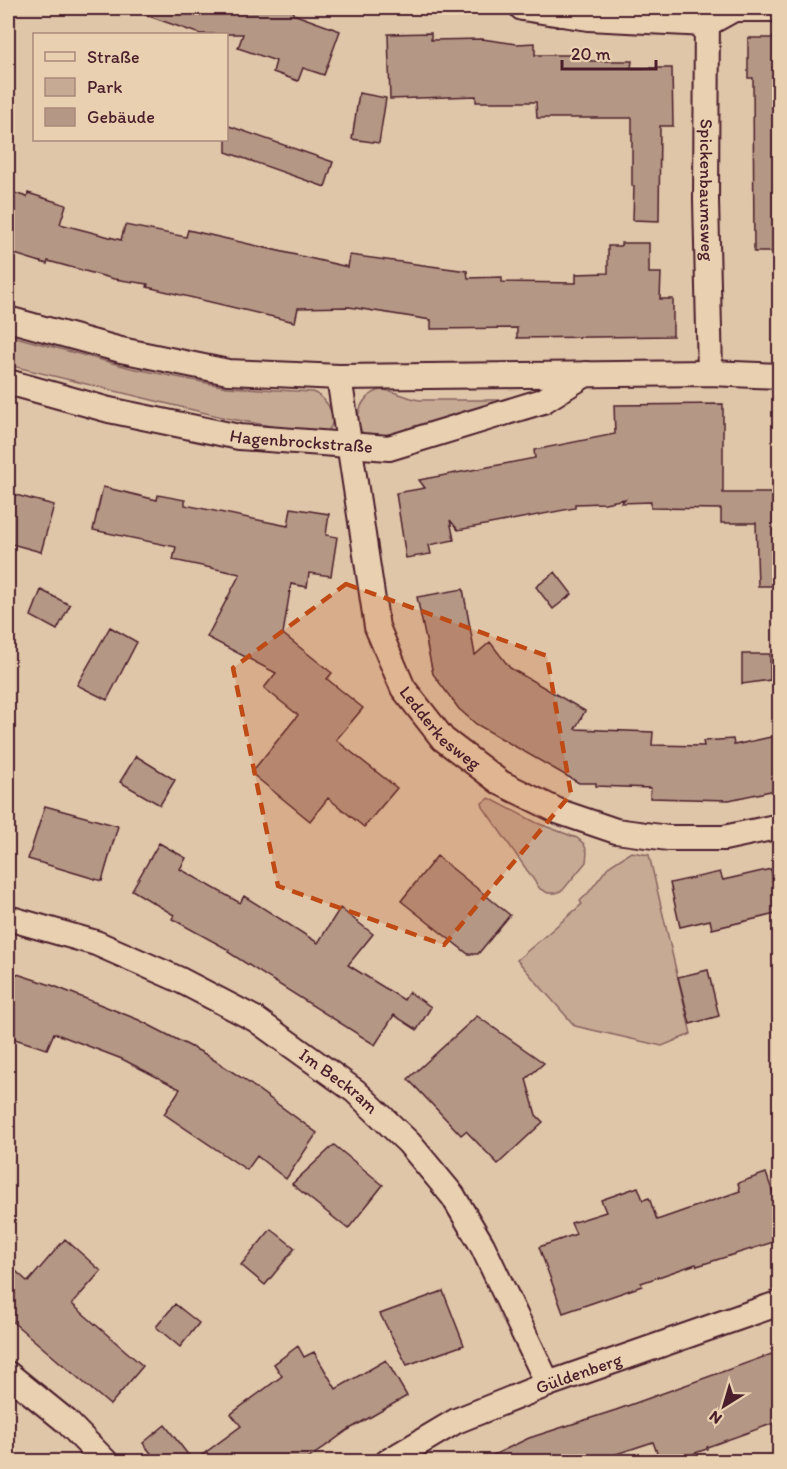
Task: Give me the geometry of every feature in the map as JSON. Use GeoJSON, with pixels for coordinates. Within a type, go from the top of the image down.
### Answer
{"type":"FeatureCollection","features":[{"type":"Feature","properties":{"kind":"street"},"geometry":{"type":"LineString","coordinates":[[522,8],[588,18],[707,16],[734,9],[780,9]]}},
{"type":"Feature","properties":{"kind":"street","name":"Spickenbaumsweg"},"geometry":{"type":"LineString","coordinates":[[707,16],[706,200],[710,373]]}},
{"type":"Feature","properties":{"kind":"street"},"geometry":{"type":"LineString","coordinates":[[8,319],[121,350],[228,372],[339,377],[587,373],[710,373],[780,376]]}},
{"type":"Feature","properties":{"kind":"street","name":"Hagenbrockstraße"},"geometry":{"type":"LineString","coordinates":[[8,382],[109,410],[239,437],[349,447],[389,448],[543,401],[587,373]]}},
{"type":"Feature","properties":{"kind":"street","name":"Ledderkesweg"},"geometry":{"type":"LineString","coordinates":[[339,377],[377,627],[403,688],[443,739],[501,783],[560,812],[616,831],[668,838],[724,838],[780,826]]}},
{"type":"Feature","properties":{"kind":"street","name":"Im Beckram"},"geometry":{"type":"LineString","coordinates":[[8,918],[96,943],[178,979],[255,1018],[355,1091],[409,1143],[453,1196],[482,1245],[548,1384]]}},
{"type":"Feature","properties":{"kind":"street","name":"Güldenberg"},"geometry":{"type":"LineString","coordinates":[[387,1461],[456,1421],[548,1384],[780,1304]]}},
{"type":"Feature","properties":{"kind":"street"},"geometry":{"type":"LineString","coordinates":[[8,1374],[66,1421],[106,1461]]}},
{"type":"Feature","properties":{"kind":"highlighted area"},"geometry":{"type":"Polygon","coordinates":[[[346,584],[547,656],[571,794],[444,945],[278,886],[233,668],[346,584]]]}},
{"type":"Feature","properties":{"kind":"green space"},"geometry":{"type":"Polygon","coordinates":[[[8,335],[131,368],[227,387],[312,392],[329,406],[333,419],[328,431],[321,435],[226,418],[8,365],[8,335]]]}},
{"type":"Feature","properties":{"kind":"green space"},"geometry":{"type":"Polygon","coordinates":[[[380,390],[420,400],[528,400],[384,441],[363,434],[359,421],[363,402],[380,390]]]}},
{"type":"Feature","properties":{"kind":"green space"},"geometry":{"type":"Polygon","coordinates":[[[489,798],[537,823],[577,838],[584,844],[587,852],[586,862],[563,890],[548,893],[540,889],[483,807],[482,803],[489,798]]]}},
{"type":"Feature","properties":{"kind":"green space"},"geometry":{"type":"Polygon","coordinates":[[[631,852],[649,855],[691,1034],[662,1046],[575,1026],[517,960],[582,904],[580,901],[608,867],[631,852]]]}},
{"type":"Feature","properties":{"kind":"building"},"geometry":{"type":"Polygon","coordinates":[[[134,8],[295,8],[293,14],[340,31],[324,75],[303,68],[298,81],[273,72],[276,61],[238,48],[243,34],[197,33],[134,11],[134,8]]]}},
{"type":"Feature","properties":{"kind":"building"},"geometry":{"type":"Polygon","coordinates":[[[431,33],[431,40],[482,39],[517,44],[535,43],[535,55],[590,55],[590,61],[632,61],[631,68],[672,68],[673,126],[660,126],[659,221],[633,220],[632,118],[537,118],[536,102],[476,102],[476,96],[390,99],[388,34],[431,33]]]}},
{"type":"Feature","properties":{"kind":"building"},"geometry":{"type":"Polygon","coordinates":[[[748,38],[780,38],[780,252],[754,252],[753,78],[748,78],[748,38]]]}},
{"type":"Feature","properties":{"kind":"building"},"geometry":{"type":"Polygon","coordinates":[[[359,93],[386,98],[379,143],[352,139],[359,93]]]}},
{"type":"Feature","properties":{"kind":"building"},"geometry":{"type":"Polygon","coordinates":[[[228,126],[333,162],[325,187],[226,152],[228,126]]]}},
{"type":"Feature","properties":{"kind":"building"},"geometry":{"type":"Polygon","coordinates":[[[8,191],[27,197],[28,193],[66,205],[60,224],[121,240],[125,225],[186,237],[188,230],[348,267],[350,255],[467,271],[468,278],[502,277],[502,282],[576,283],[576,274],[608,273],[608,246],[621,246],[621,243],[649,243],[649,273],[661,273],[660,299],[673,299],[673,336],[517,338],[517,328],[431,329],[431,320],[349,307],[298,308],[295,322],[147,287],[148,284],[114,279],[48,261],[47,264],[8,252],[8,191]]]}},
{"type":"Feature","properties":{"kind":"building"},"geometry":{"type":"Polygon","coordinates":[[[723,404],[723,493],[780,493],[780,586],[758,586],[756,523],[721,523],[721,509],[651,508],[651,502],[621,503],[625,499],[605,503],[575,504],[575,508],[458,530],[450,520],[454,540],[429,545],[431,554],[406,558],[396,493],[425,488],[419,480],[535,458],[534,450],[615,434],[614,405],[723,404]]]}},
{"type":"Feature","properties":{"kind":"building"},"geometry":{"type":"Polygon","coordinates":[[[103,487],[157,500],[158,495],[185,500],[185,505],[288,526],[291,508],[329,514],[326,535],[337,537],[331,576],[309,573],[307,587],[291,584],[283,634],[332,673],[327,679],[363,708],[336,740],[397,788],[364,827],[328,798],[310,821],[251,773],[298,715],[264,688],[276,673],[207,637],[240,574],[173,560],[176,547],[93,530],[103,487]]]}},
{"type":"Feature","properties":{"kind":"building"},"geometry":{"type":"Polygon","coordinates":[[[8,493],[54,505],[41,552],[8,543],[8,493]]]}},
{"type":"Feature","properties":{"kind":"building"},"geometry":{"type":"Polygon","coordinates":[[[555,572],[572,594],[553,609],[536,587],[555,572]]]}},
{"type":"Feature","properties":{"kind":"building"},"geometry":{"type":"Polygon","coordinates":[[[463,589],[475,655],[490,642],[510,668],[585,711],[575,729],[653,732],[652,745],[704,746],[703,741],[733,739],[734,745],[780,735],[780,789],[729,800],[650,798],[651,788],[596,786],[596,783],[579,783],[476,724],[459,709],[433,674],[417,597],[463,589]]]}},
{"type":"Feature","properties":{"kind":"building"},"geometry":{"type":"Polygon","coordinates":[[[41,590],[70,605],[57,630],[31,616],[41,590]]]}},
{"type":"Feature","properties":{"kind":"building"},"geometry":{"type":"Polygon","coordinates":[[[110,627],[137,642],[107,700],[77,685],[110,627]]]}},
{"type":"Feature","properties":{"kind":"building"},"geometry":{"type":"Polygon","coordinates":[[[742,654],[770,654],[770,680],[742,684],[742,654]]]}},
{"type":"Feature","properties":{"kind":"building"},"geometry":{"type":"Polygon","coordinates":[[[136,756],[175,780],[160,805],[120,782],[136,756]]]}},
{"type":"Feature","properties":{"kind":"building"},"geometry":{"type":"Polygon","coordinates":[[[45,806],[118,826],[102,881],[28,859],[45,806]]]}},
{"type":"Feature","properties":{"kind":"building"},"geometry":{"type":"Polygon","coordinates":[[[159,843],[186,858],[180,869],[240,903],[244,896],[318,943],[340,908],[373,934],[348,965],[404,1000],[409,992],[431,1007],[417,1030],[394,1015],[375,1045],[228,952],[229,950],[172,919],[174,915],[132,890],[159,843]]]}},
{"type":"Feature","properties":{"kind":"building"},"geometry":{"type":"Polygon","coordinates":[[[437,856],[510,915],[478,954],[468,954],[401,901],[437,856]]]}},
{"type":"Feature","properties":{"kind":"building"},"geometry":{"type":"Polygon","coordinates":[[[771,869],[780,913],[712,929],[710,920],[680,927],[670,883],[720,872],[723,880],[771,869]]]}},
{"type":"Feature","properties":{"kind":"building"},"geometry":{"type":"Polygon","coordinates":[[[708,970],[719,1016],[690,1024],[678,977],[708,970]]]}},
{"type":"Feature","properties":{"kind":"building"},"geometry":{"type":"Polygon","coordinates":[[[8,971],[54,986],[139,1020],[205,1054],[317,1133],[286,1179],[257,1156],[247,1170],[164,1114],[180,1089],[122,1059],[54,1033],[47,1049],[8,1037],[8,971]]]}},
{"type":"Feature","properties":{"kind":"building"},"geometry":{"type":"Polygon","coordinates":[[[477,1016],[544,1063],[526,1079],[536,1115],[543,1122],[498,1164],[466,1131],[461,1135],[408,1079],[477,1016]]]}},
{"type":"Feature","properties":{"kind":"building"},"geometry":{"type":"Polygon","coordinates":[[[334,1145],[383,1185],[348,1229],[292,1184],[334,1145]]]}},
{"type":"Feature","properties":{"kind":"building"},"geometry":{"type":"Polygon","coordinates":[[[766,1173],[780,1213],[780,1240],[697,1266],[696,1264],[641,1283],[642,1286],[563,1313],[539,1247],[576,1234],[571,1223],[606,1212],[601,1200],[638,1187],[643,1200],[649,1198],[657,1220],[740,1191],[738,1183],[766,1173]]]}},
{"type":"Feature","properties":{"kind":"building"},"geometry":{"type":"Polygon","coordinates":[[[271,1229],[295,1248],[265,1285],[241,1265],[271,1229]]]}},
{"type":"Feature","properties":{"kind":"building"},"geometry":{"type":"Polygon","coordinates":[[[65,1239],[101,1271],[72,1304],[143,1366],[110,1405],[8,1318],[8,1264],[28,1282],[65,1239]]]}},
{"type":"Feature","properties":{"kind":"building"},"geometry":{"type":"Polygon","coordinates":[[[443,1291],[464,1345],[407,1365],[380,1314],[443,1291]]]}},
{"type":"Feature","properties":{"kind":"building"},"geometry":{"type":"Polygon","coordinates":[[[175,1304],[199,1323],[180,1347],[156,1327],[175,1304]]]}},
{"type":"Feature","properties":{"kind":"building"},"geometry":{"type":"Polygon","coordinates":[[[298,1346],[304,1357],[314,1352],[336,1389],[386,1360],[407,1396],[348,1430],[305,1461],[194,1461],[241,1426],[231,1414],[282,1376],[274,1364],[298,1346]]]}},
{"type":"Feature","properties":{"kind":"building"},"geometry":{"type":"Polygon","coordinates":[[[780,1351],[780,1421],[707,1447],[707,1449],[672,1461],[660,1461],[653,1442],[595,1461],[481,1461],[529,1438],[616,1410],[780,1351]]]}},
{"type":"Feature","properties":{"kind":"building"},"geometry":{"type":"Polygon","coordinates":[[[165,1425],[193,1461],[157,1461],[143,1443],[165,1425]]]}}]}
